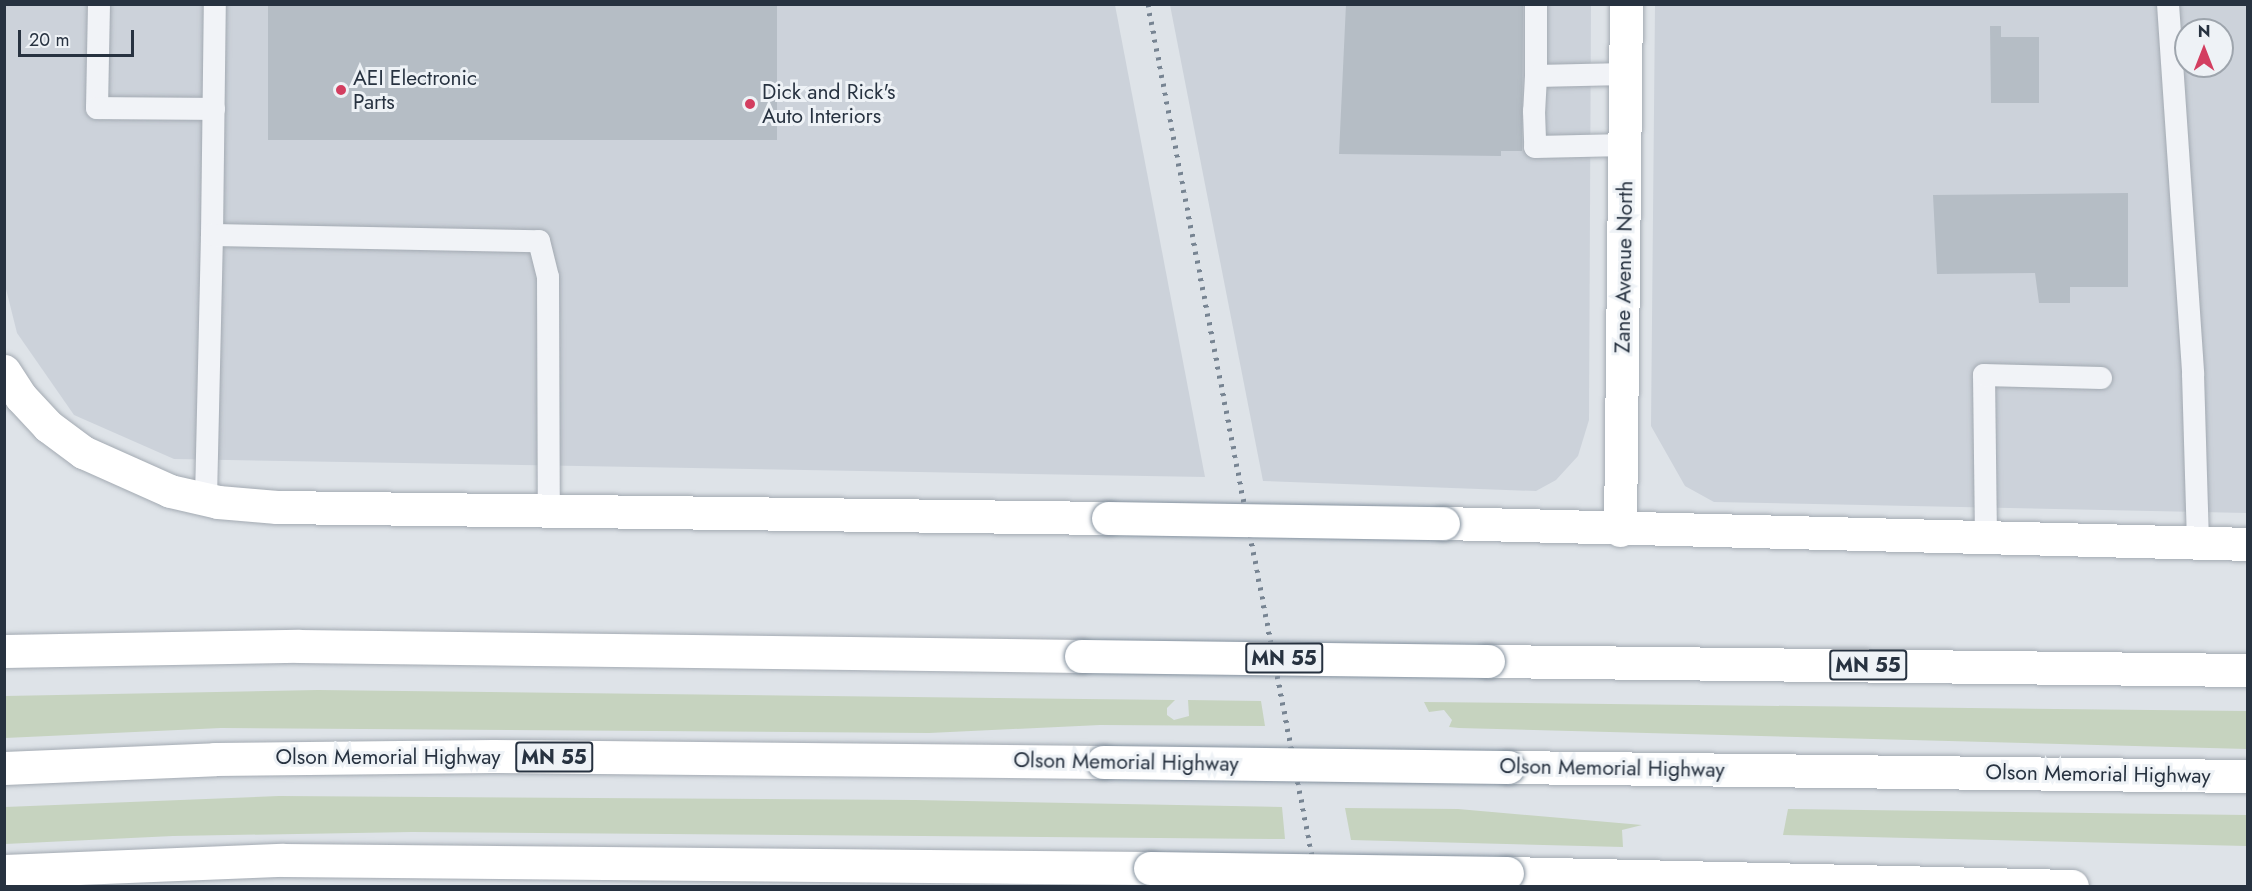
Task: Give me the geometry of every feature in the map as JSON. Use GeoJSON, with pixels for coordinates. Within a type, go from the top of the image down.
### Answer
{"type":"FeatureCollection","features":[{"type":"Feature","properties":{"kind":"main road","name":"Zane Avenue North"},"geometry":{"type":"LineString","coordinates":[[1620,530],[1626,4]]}},
{"type":"Feature","properties":{"kind":"main road"},"geometry":{"type":"LineString","coordinates":[[4,371],[21,397],[48,426],[83,452],[170,491],[206,499],[277,507],[1443,523],[1620,530],[2247,544]]}},
{"type":"Feature","properties":{"kind":"main road","name":"MN 55"},"geometry":{"type":"LineString","coordinates":[[4,651],[299,646],[2247,670]]}},
{"type":"Feature","properties":{"kind":"main road","name":"Olson Memorial Highway"},"geometry":{"type":"LineString","coordinates":[[4,768],[215,759],[493,756],[2247,776]]}},
{"type":"Feature","properties":{"kind":"main road"},"geometry":{"type":"LineString","coordinates":[[4,871],[283,860],[1507,873],[2072,886]]}},
{"type":"Feature","properties":{"kind":"lane"},"geometry":{"type":"LineString","coordinates":[[99,4],[97,108],[214,109]]}},
{"type":"Feature","properties":{"kind":"lane"},"geometry":{"type":"LineString","coordinates":[[206,499],[215,4]]}},
{"type":"Feature","properties":{"kind":"lane"},"geometry":{"type":"LineString","coordinates":[[1536,4],[1535,147],[1626,145]]}},
{"type":"Feature","properties":{"kind":"lane"},"geometry":{"type":"LineString","coordinates":[[2168,4],[2193,374],[2198,544]]}},
{"type":"Feature","properties":{"kind":"lane"},"geometry":{"type":"LineString","coordinates":[[1536,76],[1626,74]]}},
{"type":"Feature","properties":{"kind":"lane"},"geometry":{"type":"LineString","coordinates":[[212,235],[539,241],[548,277],[549,510]]}},
{"type":"Feature","properties":{"kind":"lane"},"geometry":{"type":"LineString","coordinates":[[1986,538],[1984,375],[2101,378]]}},
{"type":"Feature","properties":{"kind":"shaded area"},"geometry":{"type":"Polygon","coordinates":[[[4,5],[1115,5],[1205,477],[174,459],[74,415],[17,333],[4,281],[4,5]]]}},
{"type":"Feature","properties":{"kind":"shaded area"},"geometry":{"type":"Polygon","coordinates":[[[1170,5],[1591,5],[1589,420],[1578,456],[1556,480],[1536,491],[1263,481],[1170,5]]]}},
{"type":"Feature","properties":{"kind":"shaded area"},"geometry":{"type":"Polygon","coordinates":[[[1655,5],[2247,5],[2247,513],[1714,502],[1685,486],[1651,426],[1655,5]]]}},
{"type":"Feature","properties":{"kind":"green space"},"geometry":{"type":"Polygon","coordinates":[[[318,690],[1175,700],[1167,708],[1167,715],[1174,720],[1189,716],[1188,700],[1261,701],[1265,726],[1100,725],[929,733],[221,728],[5,738],[5,696],[318,690]]]}},
{"type":"Feature","properties":{"kind":"green space"},"geometry":{"type":"Polygon","coordinates":[[[1424,702],[2247,711],[2247,749],[1459,728],[1449,727],[1452,720],[1444,710],[1429,712],[1424,702]]]}},
{"type":"Feature","properties":{"kind":"green space"},"geometry":{"type":"Polygon","coordinates":[[[279,796],[915,800],[1282,807],[1285,839],[412,832],[173,836],[5,844],[5,807],[279,796]]]}},
{"type":"Feature","properties":{"kind":"green space"},"geometry":{"type":"Polygon","coordinates":[[[1345,808],[1458,809],[1642,825],[1622,830],[1623,847],[1351,840],[1345,808]]]}},
{"type":"Feature","properties":{"kind":"green space"},"geometry":{"type":"Polygon","coordinates":[[[1788,809],[2247,815],[2247,846],[1783,835],[1788,809]]]}},
{"type":"Feature","properties":{"kind":"building"},"geometry":{"type":"Polygon","coordinates":[[[268,4],[777,4],[777,140],[268,140],[268,4]]]}},
{"type":"Feature","properties":{"kind":"building"},"geometry":{"type":"Polygon","coordinates":[[[1346,4],[1523,4],[1522,151],[1501,151],[1501,156],[1339,154],[1346,4]]]}},
{"type":"Feature","properties":{"kind":"building"},"geometry":{"type":"Polygon","coordinates":[[[1990,26],[2001,26],[2001,37],[2039,37],[2039,103],[1991,103],[1990,26]]]}},
{"type":"Feature","properties":{"kind":"building"},"geometry":{"type":"Polygon","coordinates":[[[2128,193],[2128,287],[2070,287],[2070,303],[2039,303],[2035,273],[1937,274],[1933,195],[2128,193]]]}},
{"type":"Feature","properties":{"kind":"railway"},"geometry":{"type":"LineString","coordinates":[[1148,4],[1318,886]]}},
{"type":"Feature","properties":{"kind":"place","name":"AEI Electronic Parts"},"geometry":{"type":"Point","coordinates":[341,90]}},
{"type":"Feature","properties":{"kind":"place","name":"Dick and Rick's Auto Interiors"},"geometry":{"type":"Point","coordinates":[750,104]}}]}
